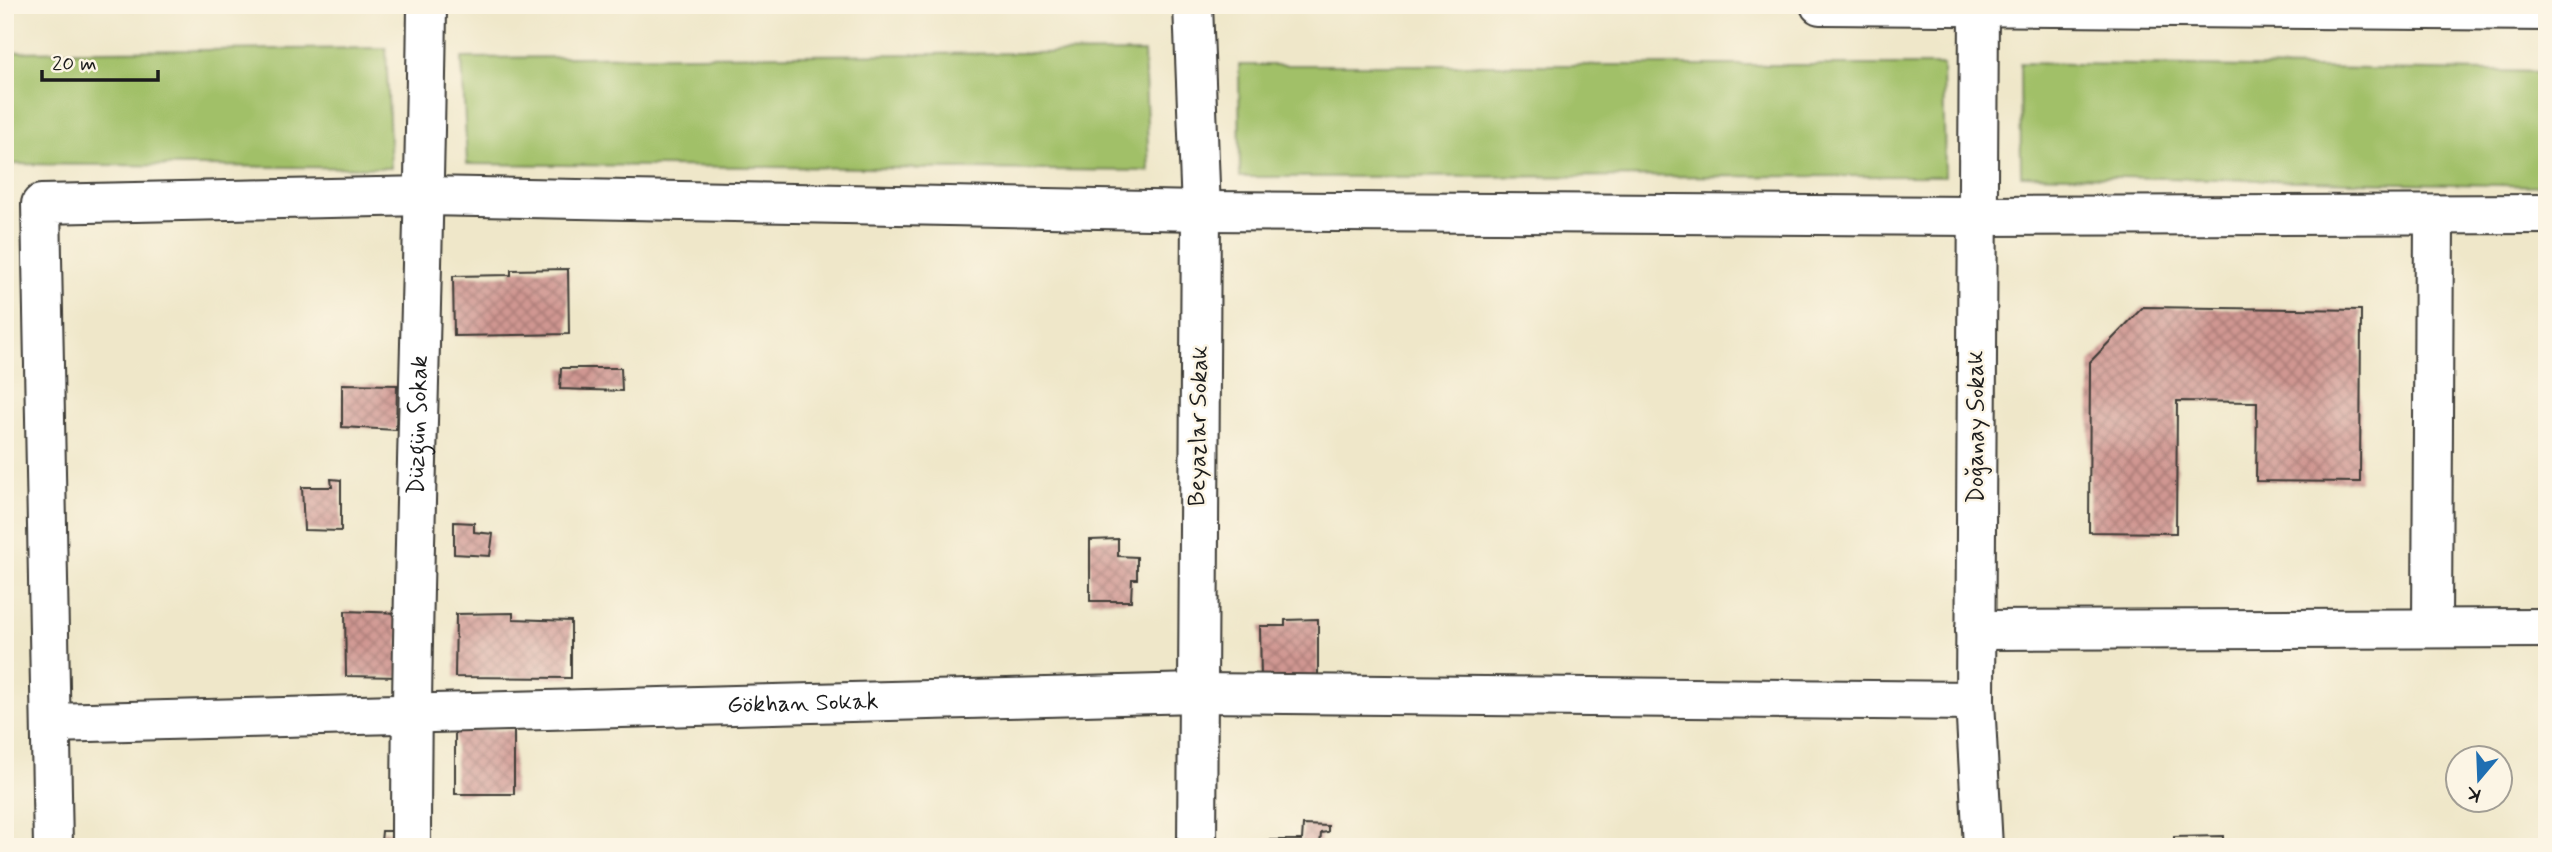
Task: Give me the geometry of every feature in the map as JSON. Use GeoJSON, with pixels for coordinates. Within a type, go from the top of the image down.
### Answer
{"type":"FeatureCollection","features":[{"type":"Feature","properties":{"kind":"street","name":"Düzgün Sokak"},"geometry":{"type":"LineString","coordinates":[[411,847],[411,712],[425,196],[427,5]]}},
{"type":"Feature","properties":{"kind":"street","name":"Beyazlar Sokak"},"geometry":{"type":"LineString","coordinates":[[1193,5],[1201,211],[1197,847]]}},
{"type":"Feature","properties":{"kind":"street"},"geometry":{"type":"LineString","coordinates":[[1820,5],[2547,11]]}},
{"type":"Feature","properties":{"kind":"street","name":"Doğanay Sokak"},"geometry":{"type":"LineString","coordinates":[[1979,7],[1975,701],[1983,847]]}},
{"type":"Feature","properties":{"kind":"street"},"geometry":{"type":"LineString","coordinates":[[53,847],[41,204],[425,196],[1201,211],[1978,216],[2547,214]]}},
{"type":"Feature","properties":{"kind":"street"},"geometry":{"type":"LineString","coordinates":[[2432,628],[2434,215]]}},
{"type":"Feature","properties":{"kind":"street"},"geometry":{"type":"LineString","coordinates":[[1975,630],[2547,628]]}},
{"type":"Feature","properties":{"kind":"street","name":"Gökhan Sokak"},"geometry":{"type":"LineString","coordinates":[[51,723],[1196,693],[1975,701]]}},
{"type":"Feature","properties":{"kind":"green space"},"geometry":{"type":"Polygon","coordinates":[[[386,48],[391,168],[5,164],[5,52],[386,48]]]}},
{"type":"Feature","properties":{"kind":"green space"},"geometry":{"type":"Polygon","coordinates":[[[1144,52],[1149,171],[467,164],[462,58],[1144,52]]]}},
{"type":"Feature","properties":{"kind":"green space"},"geometry":{"type":"Polygon","coordinates":[[[2020,63],[2547,72],[2547,186],[2021,175],[2020,63]]]}},
{"type":"Feature","properties":{"kind":"green space"},"geometry":{"type":"Polygon","coordinates":[[[1239,65],[1943,65],[1945,176],[1240,177],[1239,65]]]}},
{"type":"Feature","properties":{"kind":"building"},"geometry":{"type":"Polygon","coordinates":[[[568,269],[569,334],[454,336],[453,276],[511,275],[511,270],[568,269]]]}},
{"type":"Feature","properties":{"kind":"building"},"geometry":{"type":"Polygon","coordinates":[[[2143,307],[2361,310],[2360,482],[2256,481],[2257,402],[2177,401],[2176,533],[2089,532],[2090,362],[2143,307]]]}},
{"type":"Feature","properties":{"kind":"building"},"geometry":{"type":"Polygon","coordinates":[[[561,368],[621,368],[622,391],[560,389],[561,368]]]}},
{"type":"Feature","properties":{"kind":"building"},"geometry":{"type":"Polygon","coordinates":[[[342,384],[397,385],[396,430],[342,427],[342,384]]]}},
{"type":"Feature","properties":{"kind":"building"},"geometry":{"type":"Polygon","coordinates":[[[331,479],[341,480],[341,531],[304,530],[302,487],[332,487],[331,479]]]}},
{"type":"Feature","properties":{"kind":"building"},"geometry":{"type":"Polygon","coordinates":[[[454,522],[474,523],[474,532],[493,534],[490,556],[454,554],[454,522]]]}},
{"type":"Feature","properties":{"kind":"building"},"geometry":{"type":"Polygon","coordinates":[[[1118,539],[1118,556],[1137,557],[1137,579],[1132,579],[1131,601],[1090,601],[1090,540],[1118,539]]]}},
{"type":"Feature","properties":{"kind":"building"},"geometry":{"type":"Polygon","coordinates":[[[345,611],[400,613],[399,677],[346,676],[345,611]]]}},
{"type":"Feature","properties":{"kind":"building"},"geometry":{"type":"Polygon","coordinates":[[[513,613],[513,619],[571,621],[571,678],[455,677],[456,614],[513,613]]]}},
{"type":"Feature","properties":{"kind":"building"},"geometry":{"type":"Polygon","coordinates":[[[1318,619],[1318,680],[1261,680],[1260,626],[1285,626],[1285,620],[1318,619]]]}},
{"type":"Feature","properties":{"kind":"building"},"geometry":{"type":"Polygon","coordinates":[[[455,730],[514,730],[514,794],[455,794],[455,730]]]}},
{"type":"Feature","properties":{"kind":"building"},"geometry":{"type":"Polygon","coordinates":[[[1303,825],[1328,826],[1328,832],[1321,833],[1320,847],[1264,847],[1264,840],[1302,840],[1303,825]]]}},
{"type":"Feature","properties":{"kind":"building"},"geometry":{"type":"Polygon","coordinates":[[[382,831],[403,831],[403,847],[343,847],[343,841],[381,842],[382,831]]]}},
{"type":"Feature","properties":{"kind":"building"},"geometry":{"type":"Polygon","coordinates":[[[2223,836],[2223,847],[2174,847],[2174,837],[2223,836]]]}}]}
